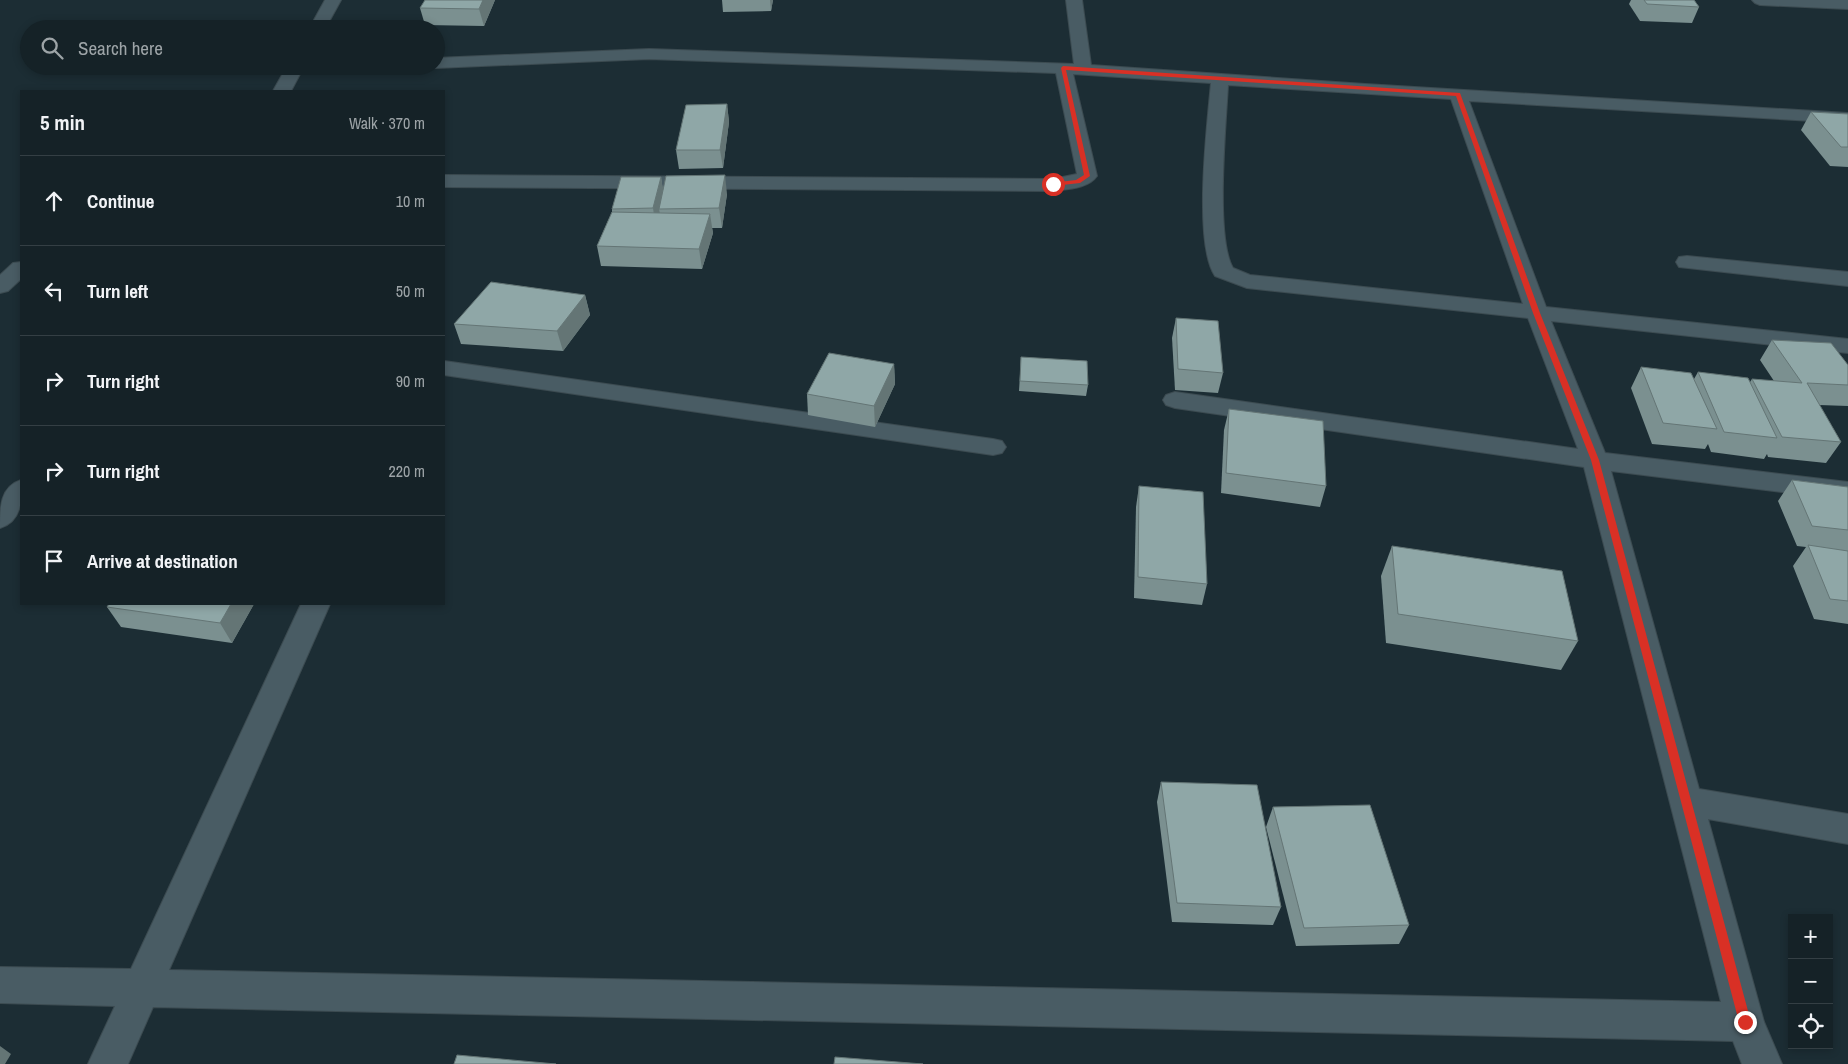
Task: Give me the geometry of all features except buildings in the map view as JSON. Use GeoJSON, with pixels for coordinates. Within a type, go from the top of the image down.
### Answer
{"type":"FeatureCollection","features":[{"type":"Feature","properties":{"kind":"street"},"geometry":{"type":"LineString","coordinates":[[322,20],[333,0]]}},
{"type":"Feature","properties":{"kind":"street"},"geometry":{"type":"LineString","coordinates":[[445,181],[1043,184],[1078,182],[1087,176],[1073,69],[1074,0]]}},
{"type":"Feature","properties":{"kind":"street"},"geometry":{"type":"LineString","coordinates":[[1760,0],[1848,4]]}},
{"type":"Feature","properties":{"kind":"street"},"geometry":{"type":"LineString","coordinates":[[445,63],[650,54],[1073,69],[1848,118]]}},
{"type":"Feature","properties":{"kind":"street"},"geometry":{"type":"LineString","coordinates":[[283,90],[291,75]]}},
{"type":"Feature","properties":{"kind":"street"},"geometry":{"type":"LineString","coordinates":[[1220,78],[1213,228],[1216,260],[1222,271],[1247,281],[1848,346]]}},
{"type":"Feature","properties":{"kind":"street"},"geometry":{"type":"LineString","coordinates":[[1458,94],[1537,313],[1595,460],[1745,1022],[1762,1064]]}},
{"type":"Feature","properties":{"kind":"street"},"geometry":{"type":"LineString","coordinates":[[1687,262],[1848,279]]}},
{"type":"Feature","properties":{"kind":"street"},"geometry":{"type":"LineString","coordinates":[[0,286],[20,269]]}},
{"type":"Feature","properties":{"kind":"street"},"geometry":{"type":"LineString","coordinates":[[445,368],[993,447]]}},
{"type":"Feature","properties":{"kind":"street"},"geometry":{"type":"LineString","coordinates":[[1175,400],[1595,460],[1848,491]]}},
{"type":"Feature","properties":{"kind":"street"},"geometry":{"type":"LineString","coordinates":[[0,518],[20,489]]}},
{"type":"Feature","properties":{"kind":"street"},"geometry":{"type":"LineString","coordinates":[[108,1064],[315,605]]}},
{"type":"Feature","properties":{"kind":"street"},"geometry":{"type":"LineString","coordinates":[[1687,801],[1848,829]]}},
{"type":"Feature","properties":{"kind":"street"},"geometry":{"type":"LineString","coordinates":[[0,985],[1745,1022]]}},
{"type":"Feature","properties":{"kind":"route"},"geometry":{"type":"LineString","coordinates":[[1053,184],[1078,182],[1087,176],[1063,68],[1458,94],[1537,313],[1595,460],[1745,1022]]}}]}
